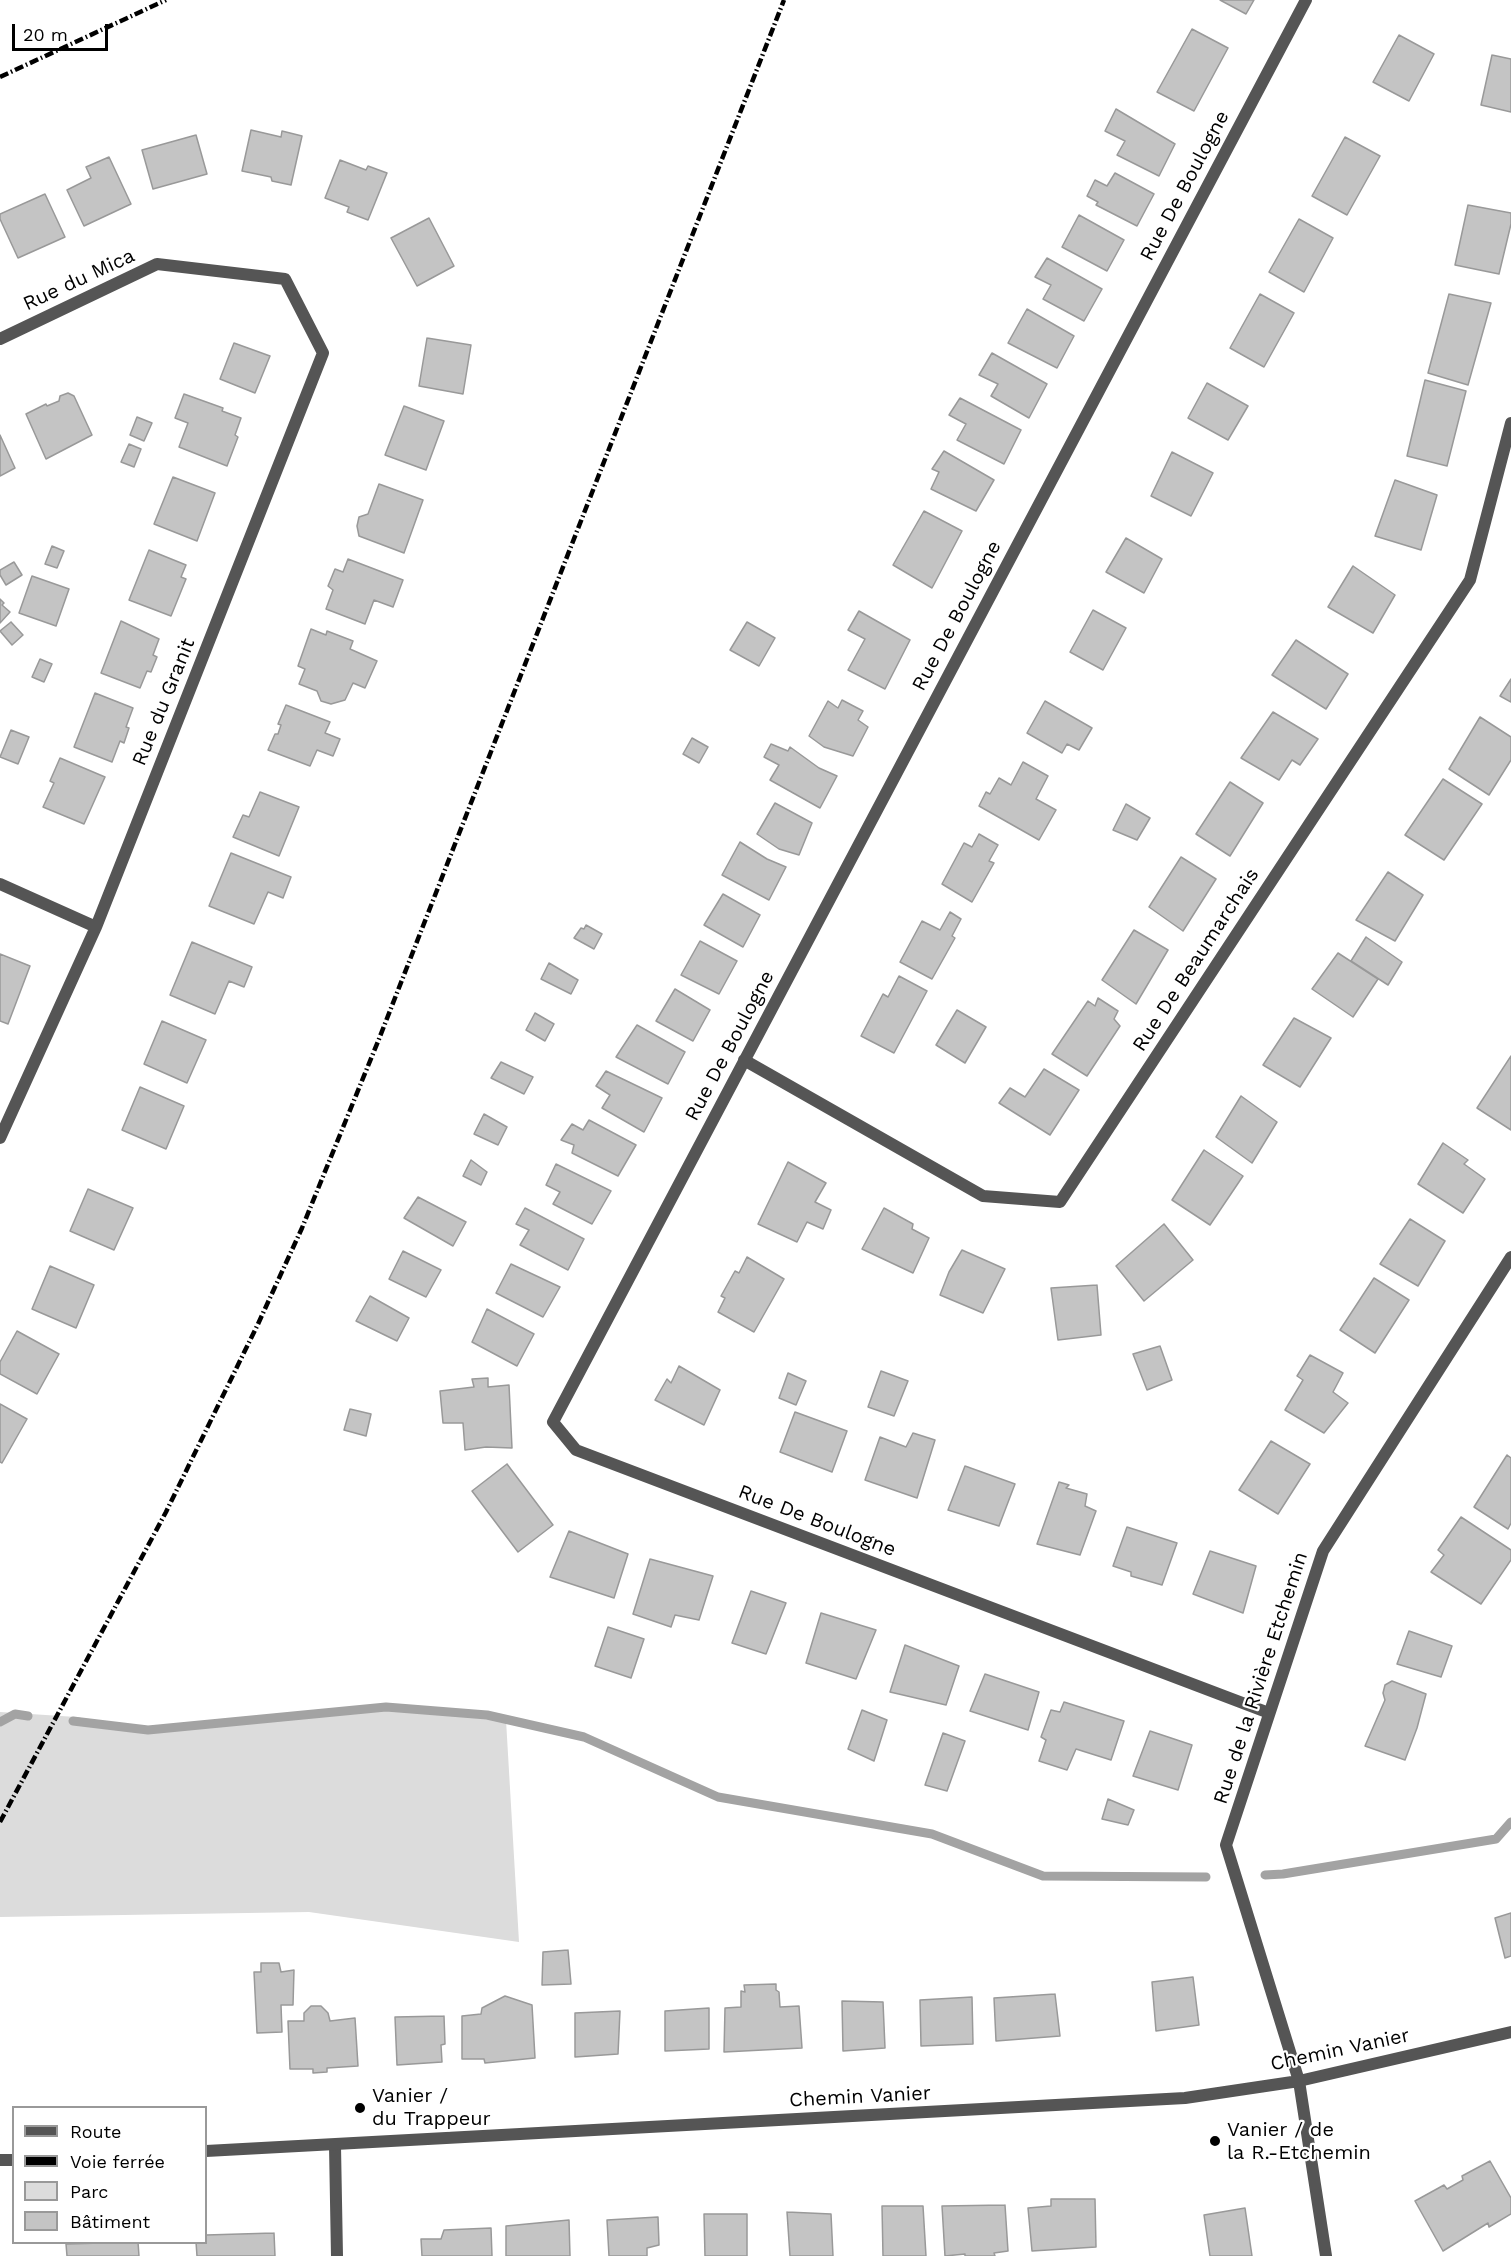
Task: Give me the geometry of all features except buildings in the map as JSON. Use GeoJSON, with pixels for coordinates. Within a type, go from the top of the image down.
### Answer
{"type":"FeatureCollection","features":[{"type":"Feature","properties":{"kind":"street","name":"Rue De Boulogne"},"geometry":{"type":"LineString","coordinates":[[1269,1713],[576,1450],[553,1422],[1305,0]]}},
{"type":"Feature","properties":{"kind":"street","name":"Rue du Mica"},"geometry":{"type":"LineString","coordinates":[[0,339],[157,264],[285,279]]}},
{"type":"Feature","properties":{"kind":"street","name":"Rue du Granit"},"geometry":{"type":"LineString","coordinates":[[0,1138],[96,927],[323,353],[285,279]]}},
{"type":"Feature","properties":{"kind":"street","name":"Rue De Beaumarchais"},"geometry":{"type":"LineString","coordinates":[[744,1060],[983,1196],[1060,1202],[1470,580],[1511,423]]}},
{"type":"Feature","properties":{"kind":"street"},"geometry":{"type":"LineString","coordinates":[[0,884],[96,927]]}},
{"type":"Feature","properties":{"kind":"street","name":"Rue de la Rivière Etchemin"},"geometry":{"type":"LineString","coordinates":[[1326,2256],[1299,2081],[1226,1845],[1323,1551],[1511,1257]]}},
{"type":"Feature","properties":{"kind":"street","name":"Chemin Vanier"},"geometry":{"type":"LineString","coordinates":[[207,2151],[335,2146],[1185,2098],[1299,2081],[1511,2032]]}},
{"type":"Feature","properties":{"kind":"street"},"geometry":{"type":"LineString","coordinates":[[335,2146],[337,2256]]}},
{"type":"Feature","properties":{"kind":"green space"},"geometry":{"type":"Polygon","coordinates":[[[386,1707],[506,1720],[519,1942],[309,1912],[0,1917],[0,1712],[76,1717],[148,1730],[386,1707]]]}},
{"type":"Feature","properties":{"kind":"waterway"},"geometry":{"type":"LineString","coordinates":[[73,1721],[148,1730],[386,1707],[487,1715],[584,1737],[718,1797],[932,1834],[1043,1876],[1206,1877]]}},
{"type":"Feature","properties":{"kind":"waterway"},"geometry":{"type":"LineString","coordinates":[[0,1722],[15,1714],[28,1716]]}},
{"type":"Feature","properties":{"kind":"waterway"},"geometry":{"type":"LineString","coordinates":[[1265,1875],[1496,1839],[1511,1822]]}},
{"type":"Feature","properties":{"kind":"railway"},"geometry":{"type":"LineString","coordinates":[[0,77],[166,0]]}},
{"type":"Feature","properties":{"kind":"railway"},"geometry":{"type":"LineString","coordinates":[[0,1822],[166,1512],[302,1228],[379,1039],[784,0]]}},
{"type":"Feature","properties":{"kind":"place","name":"Vanier / du Trappeur"},"geometry":{"type":"Point","coordinates":[360,2108]}},
{"type":"Feature","properties":{"kind":"place","name":"Vanier / de la R.-Etchemin"},"geometry":{"type":"Point","coordinates":[1215,2141]}}]}
